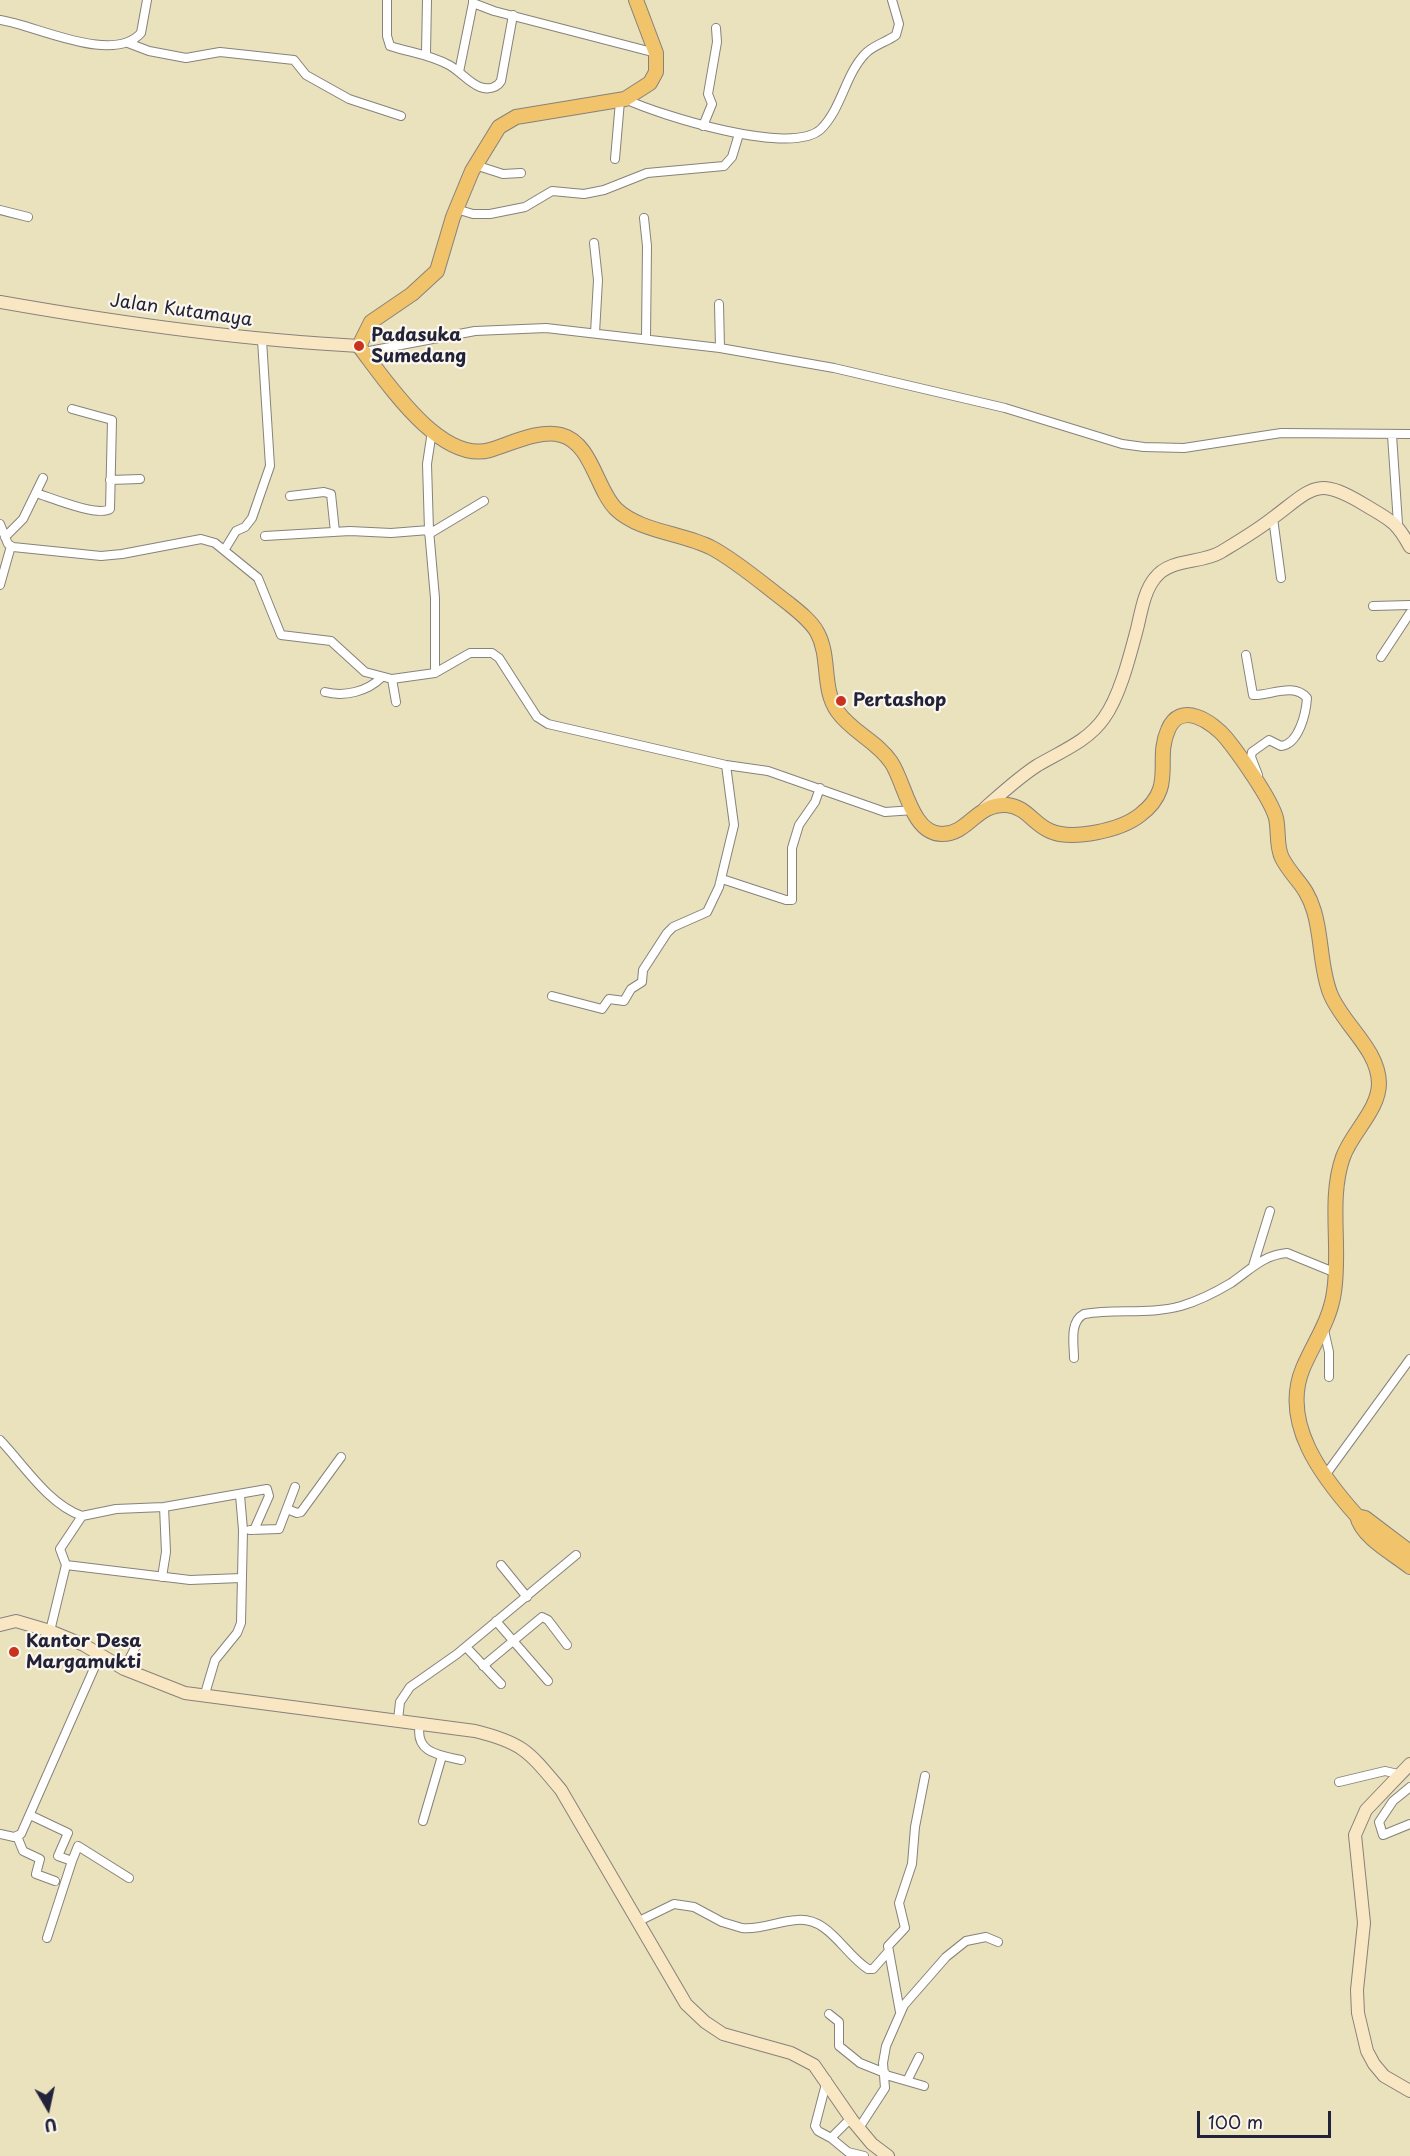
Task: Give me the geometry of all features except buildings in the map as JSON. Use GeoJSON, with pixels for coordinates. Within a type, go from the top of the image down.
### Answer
{"type":"FeatureCollection","features":[{"type":"Feature","properties":{"kind":"main road"},"geometry":{"type":"LineString","coordinates":[[636,0],[656,53],[656,72],[650,83],[623,100],[509,120],[499,126],[475,165],[456,209],[440,264],[432,277],[371,322],[361,349],[389,386],[432,431],[456,448],[477,453],[538,436],[562,435],[575,443],[585,456],[604,491],[619,512],[716,551],[789,605],[816,630],[834,707],[848,723],[878,746],[892,764],[925,828],[937,834],[953,832],[985,808],[1014,806],[1051,832],[1109,830],[1131,821],[1150,806],[1160,790],[1164,778],[1165,741],[1171,723],[1190,715],[1200,717],[1217,728],[1241,759],[1275,817],[1281,857],[1305,886],[1310,897],[1320,935],[1331,996],[1359,1038],[1377,1073],[1378,1095],[1372,1110],[1359,1123],[1342,1158],[1337,1198],[1334,1294],[1324,1330],[1304,1364],[1297,1392],[1299,1414],[1307,1446],[1324,1477],[1357,1516],[1367,1533],[1403,1551],[1410,1567]]}},
{"type":"Feature","properties":{"kind":"street"},"geometry":{"type":"LineString","coordinates":[[128,43],[141,33],[147,0]]}},
{"type":"Feature","properties":{"kind":"street"},"geometry":{"type":"LineString","coordinates":[[387,0],[389,45],[426,53],[480,87],[492,88],[500,84],[513,15]]}},
{"type":"Feature","properties":{"kind":"street"},"geometry":{"type":"LineString","coordinates":[[426,53],[427,0]]}},
{"type":"Feature","properties":{"kind":"street"},"geometry":{"type":"LineString","coordinates":[[615,159],[623,100],[703,126],[739,134],[794,136],[813,134],[832,115],[863,55],[898,32],[899,21],[892,0]]}},
{"type":"Feature","properties":{"kind":"street"},"geometry":{"type":"LineString","coordinates":[[459,72],[473,2],[656,53]]}},
{"type":"Feature","properties":{"kind":"street"},"geometry":{"type":"LineString","coordinates":[[0,20],[36,27],[87,44],[128,43],[148,51],[186,58],[220,52],[294,60],[306,75],[349,99],[401,116]]}},
{"type":"Feature","properties":{"kind":"street"},"geometry":{"type":"LineString","coordinates":[[703,126],[712,104],[708,94],[717,42],[716,28]]}},
{"type":"Feature","properties":{"kind":"street"},"geometry":{"type":"LineString","coordinates":[[456,209],[474,214],[497,212],[525,207],[552,191],[590,193],[647,173],[724,166],[732,157],[739,134]]}},
{"type":"Feature","properties":{"kind":"street"},"geometry":{"type":"LineString","coordinates":[[475,165],[503,174],[521,173]]}},
{"type":"Feature","properties":{"kind":"street"},"geometry":{"type":"LineString","coordinates":[[0,210],[28,217]]}},
{"type":"Feature","properties":{"kind":"street"},"geometry":{"type":"LineString","coordinates":[[644,218],[647,246],[646,338]]}},
{"type":"Feature","properties":{"kind":"street"},"geometry":{"type":"LineString","coordinates":[[594,243],[595,269],[598,280],[595,333]]}},
{"type":"Feature","properties":{"kind":"street","name":"Jalan Kutamaya"},"geometry":{"type":"LineString","coordinates":[[0,302],[195,333],[361,349]]}},
{"type":"Feature","properties":{"kind":"street"},"geometry":{"type":"LineString","coordinates":[[719,304],[720,348]]}},
{"type":"Feature","properties":{"kind":"street"},"geometry":{"type":"LineString","coordinates":[[361,349],[475,331],[546,328],[720,348],[834,368],[1005,408],[1122,444],[1144,447],[1179,448],[1281,433],[1410,434]]}},
{"type":"Feature","properties":{"kind":"street"},"geometry":{"type":"LineString","coordinates":[[225,549],[236,531],[246,527],[252,518],[270,466],[262,340]]}},
{"type":"Feature","properties":{"kind":"street"},"geometry":{"type":"LineString","coordinates":[[36,493],[93,510],[108,511],[111,507],[112,420],[72,409]]}},
{"type":"Feature","properties":{"kind":"street"},"geometry":{"type":"LineString","coordinates":[[432,431],[427,464],[429,532],[435,598],[435,673]]}},
{"type":"Feature","properties":{"kind":"street"},"geometry":{"type":"LineString","coordinates":[[1392,435],[1398,524],[1410,547]]}},
{"type":"Feature","properties":{"kind":"street"},"geometry":{"type":"LineString","coordinates":[[5,537],[23,519],[43,478]]}},
{"type":"Feature","properties":{"kind":"street"},"geometry":{"type":"LineString","coordinates":[[110,480],[140,479]]}},
{"type":"Feature","properties":{"kind":"street"},"geometry":{"type":"LineString","coordinates":[[985,808],[1020,778],[1078,743],[1104,718],[1116,698],[1149,590],[1155,578],[1168,567],[1199,562],[1215,555],[1273,518],[1304,492],[1327,488],[1348,495],[1398,524]]}},
{"type":"Feature","properties":{"kind":"street"},"geometry":{"type":"LineString","coordinates":[[291,496],[322,492],[331,494],[335,532]]}},
{"type":"Feature","properties":{"kind":"street"},"geometry":{"type":"LineString","coordinates":[[265,536],[335,532],[429,532],[484,501]]}},
{"type":"Feature","properties":{"kind":"street"},"geometry":{"type":"LineString","coordinates":[[1273,518],[1281,578]]}},
{"type":"Feature","properties":{"kind":"street"},"geometry":{"type":"LineString","coordinates":[[0,524],[11,546],[53,553],[101,556],[201,539],[214,543],[225,549],[258,578],[280,635],[331,641],[365,672],[393,679],[435,673],[470,653],[492,652],[499,658],[537,717],[548,724],[726,765],[768,771],[878,810],[896,812],[914,810]]}},
{"type":"Feature","properties":{"kind":"street"},"geometry":{"type":"LineString","coordinates":[[0,585],[11,546]]}},
{"type":"Feature","properties":{"kind":"street"},"geometry":{"type":"LineString","coordinates":[[1373,606],[1410,605]]}},
{"type":"Feature","properties":{"kind":"street"},"geometry":{"type":"LineString","coordinates":[[1381,657],[1410,613]]}},
{"type":"Feature","properties":{"kind":"street"},"geometry":{"type":"LineString","coordinates":[[1246,655],[1253,696],[1290,691],[1304,694],[1307,698],[1304,720],[1289,743],[1281,746],[1269,740],[1252,752],[1251,757],[1263,796]]}},
{"type":"Feature","properties":{"kind":"street"},"geometry":{"type":"LineString","coordinates":[[325,692],[354,693],[375,685],[382,677]]}},
{"type":"Feature","properties":{"kind":"street"},"geometry":{"type":"LineString","coordinates":[[393,679],[396,702]]}},
{"type":"Feature","properties":{"kind":"street"},"geometry":{"type":"LineString","coordinates":[[552,996],[602,1009],[609,999],[624,1001],[631,989],[642,982],[643,970],[667,933],[673,927],[707,912],[721,883],[734,825],[726,765]]}},
{"type":"Feature","properties":{"kind":"street"},"geometry":{"type":"LineString","coordinates":[[1014,806],[1014,791],[1020,778]]}},
{"type":"Feature","properties":{"kind":"street"},"geometry":{"type":"LineString","coordinates":[[721,883],[792,900],[792,848],[799,825],[818,798],[820,788]]}},
{"type":"Feature","properties":{"kind":"street"},"geometry":{"type":"LineString","coordinates":[[1253,1266],[1270,1211]]}},
{"type":"Feature","properties":{"kind":"street"},"geometry":{"type":"LineString","coordinates":[[1074,1358],[1074,1326],[1080,1316],[1180,1306],[1221,1288],[1271,1255],[1287,1253],[1336,1273]]}},
{"type":"Feature","properties":{"kind":"street"},"geometry":{"type":"LineString","coordinates":[[1324,1330],[1329,1352],[1329,1377]]}},
{"type":"Feature","properties":{"kind":"street"},"geometry":{"type":"LineString","coordinates":[[1324,1477],[1410,1359]]}},
{"type":"Feature","properties":{"kind":"street"},"geometry":{"type":"LineString","coordinates":[[0,1440],[40,1484],[65,1507],[82,1516],[116,1509],[164,1507],[263,1489],[269,1491],[254,1530]]}},
{"type":"Feature","properties":{"kind":"street"},"geometry":{"type":"LineString","coordinates":[[287,1509],[301,1512],[341,1457]]}},
{"type":"Feature","properties":{"kind":"street"},"geometry":{"type":"LineString","coordinates":[[243,1530],[278,1530],[295,1487]]}},
{"type":"Feature","properties":{"kind":"street"},"geometry":{"type":"LineString","coordinates":[[204,1697],[215,1660],[240,1628],[243,1530],[240,1495]]}},
{"type":"Feature","properties":{"kind":"street"},"geometry":{"type":"LineString","coordinates":[[162,1577],[166,1552],[164,1507]]}},
{"type":"Feature","properties":{"kind":"street"},"geometry":{"type":"LineString","coordinates":[[50,1631],[66,1565],[60,1553],[61,1545],[82,1516]]}},
{"type":"Feature","properties":{"kind":"street"},"geometry":{"type":"LineString","coordinates":[[398,1720],[400,1702],[410,1687],[466,1647],[576,1555]]}},
{"type":"Feature","properties":{"kind":"street"},"geometry":{"type":"LineString","coordinates":[[66,1565],[190,1580],[241,1578]]}},
{"type":"Feature","properties":{"kind":"street"},"geometry":{"type":"LineString","coordinates":[[501,1566],[527,1597]]}},
{"type":"Feature","properties":{"kind":"street"},"geometry":{"type":"LineString","coordinates":[[483,1666],[542,1617],[548,1620],[567,1645]]}},
{"type":"Feature","properties":{"kind":"street"},"geometry":{"type":"LineString","coordinates":[[0,1625],[16,1621],[50,1631],[100,1654],[124,1669],[185,1693],[475,1731],[516,1744],[536,1759],[573,1809],[686,2004],[705,2022],[723,2034],[800,2056],[820,2070],[855,2123],[872,2144],[888,2156]]}},
{"type":"Feature","properties":{"kind":"street"},"geometry":{"type":"LineString","coordinates":[[496,1621],[548,1681]]}},
{"type":"Feature","properties":{"kind":"street"},"geometry":{"type":"LineString","coordinates":[[124,1669],[136,1646]]}},
{"type":"Feature","properties":{"kind":"street"},"geometry":{"type":"LineString","coordinates":[[466,1647],[501,1684]]}},
{"type":"Feature","properties":{"kind":"street"},"geometry":{"type":"LineString","coordinates":[[17,1836],[30,1815],[100,1654]]}},
{"type":"Feature","properties":{"kind":"street"},"geometry":{"type":"LineString","coordinates":[[420,1724],[419,1742],[434,1754],[461,1760]]}},
{"type":"Feature","properties":{"kind":"street"},"geometry":{"type":"LineString","coordinates":[[423,1821],[442,1756]]}},
{"type":"Feature","properties":{"kind":"street"},"geometry":{"type":"LineString","coordinates":[[1410,1764],[1366,1810],[1355,1835],[1364,1923],[1358,2002],[1367,2051],[1384,2076],[1410,2091]]}},
{"type":"Feature","properties":{"kind":"street"},"geometry":{"type":"LineString","coordinates":[[1339,1782],[1386,1771],[1398,1774]]}},
{"type":"Feature","properties":{"kind":"street"},"geometry":{"type":"LineString","coordinates":[[900,2012],[888,1952],[889,1942],[905,1928],[899,1904],[912,1864],[915,1827],[925,1776]]}},
{"type":"Feature","properties":{"kind":"street"},"geometry":{"type":"LineString","coordinates":[[1410,1786],[1393,1801],[1379,1822],[1383,1835],[1410,1824]]}},
{"type":"Feature","properties":{"kind":"street"},"geometry":{"type":"LineString","coordinates":[[30,1815],[68,1833],[58,1856],[72,1861]]}},
{"type":"Feature","properties":{"kind":"street"},"geometry":{"type":"LineString","coordinates":[[0,1834],[17,1836]]}},
{"type":"Feature","properties":{"kind":"street"},"geometry":{"type":"LineString","coordinates":[[17,1836],[23,1851],[40,1859],[36,1874],[55,1881]]}},
{"type":"Feature","properties":{"kind":"street"},"geometry":{"type":"LineString","coordinates":[[46,1938],[78,1845],[129,1878]]}},
{"type":"Feature","properties":{"kind":"street"},"geometry":{"type":"LineString","coordinates":[[637,1922],[667,1905],[683,1904],[742,1928],[758,1928],[796,1920],[815,1923],[826,1929],[868,1969],[873,1969],[888,1952]]}},
{"type":"Feature","properties":{"kind":"street"},"geometry":{"type":"LineString","coordinates":[[831,2138],[855,2123],[885,2088],[886,2074],[883,2063],[886,2046],[900,2012],[946,1957],[971,1938],[986,1936],[999,1942]]}},
{"type":"Feature","properties":{"kind":"street"},"geometry":{"type":"LineString","coordinates":[[829,2014],[839,2022],[839,2046],[860,2063],[924,2086]]}},
{"type":"Feature","properties":{"kind":"street"},"geometry":{"type":"LineString","coordinates":[[908,2079],[919,2057]]}},
{"type":"Feature","properties":{"kind":"street"},"geometry":{"type":"LineString","coordinates":[[827,2080],[815,2126],[818,2131],[848,2151],[865,2156],[872,2144]]}},
{"type":"Feature","properties":{"kind":"place","name":"Padasuka Sumedang"},"geometry":{"type":"Point","coordinates":[359,346]}},
{"type":"Feature","properties":{"kind":"place","name":"Pertashop"},"geometry":{"type":"Point","coordinates":[841,701]}},
{"type":"Feature","properties":{"kind":"place","name":"Kantor Desa Margamukti"},"geometry":{"type":"Point","coordinates":[14,1652]}}]}
